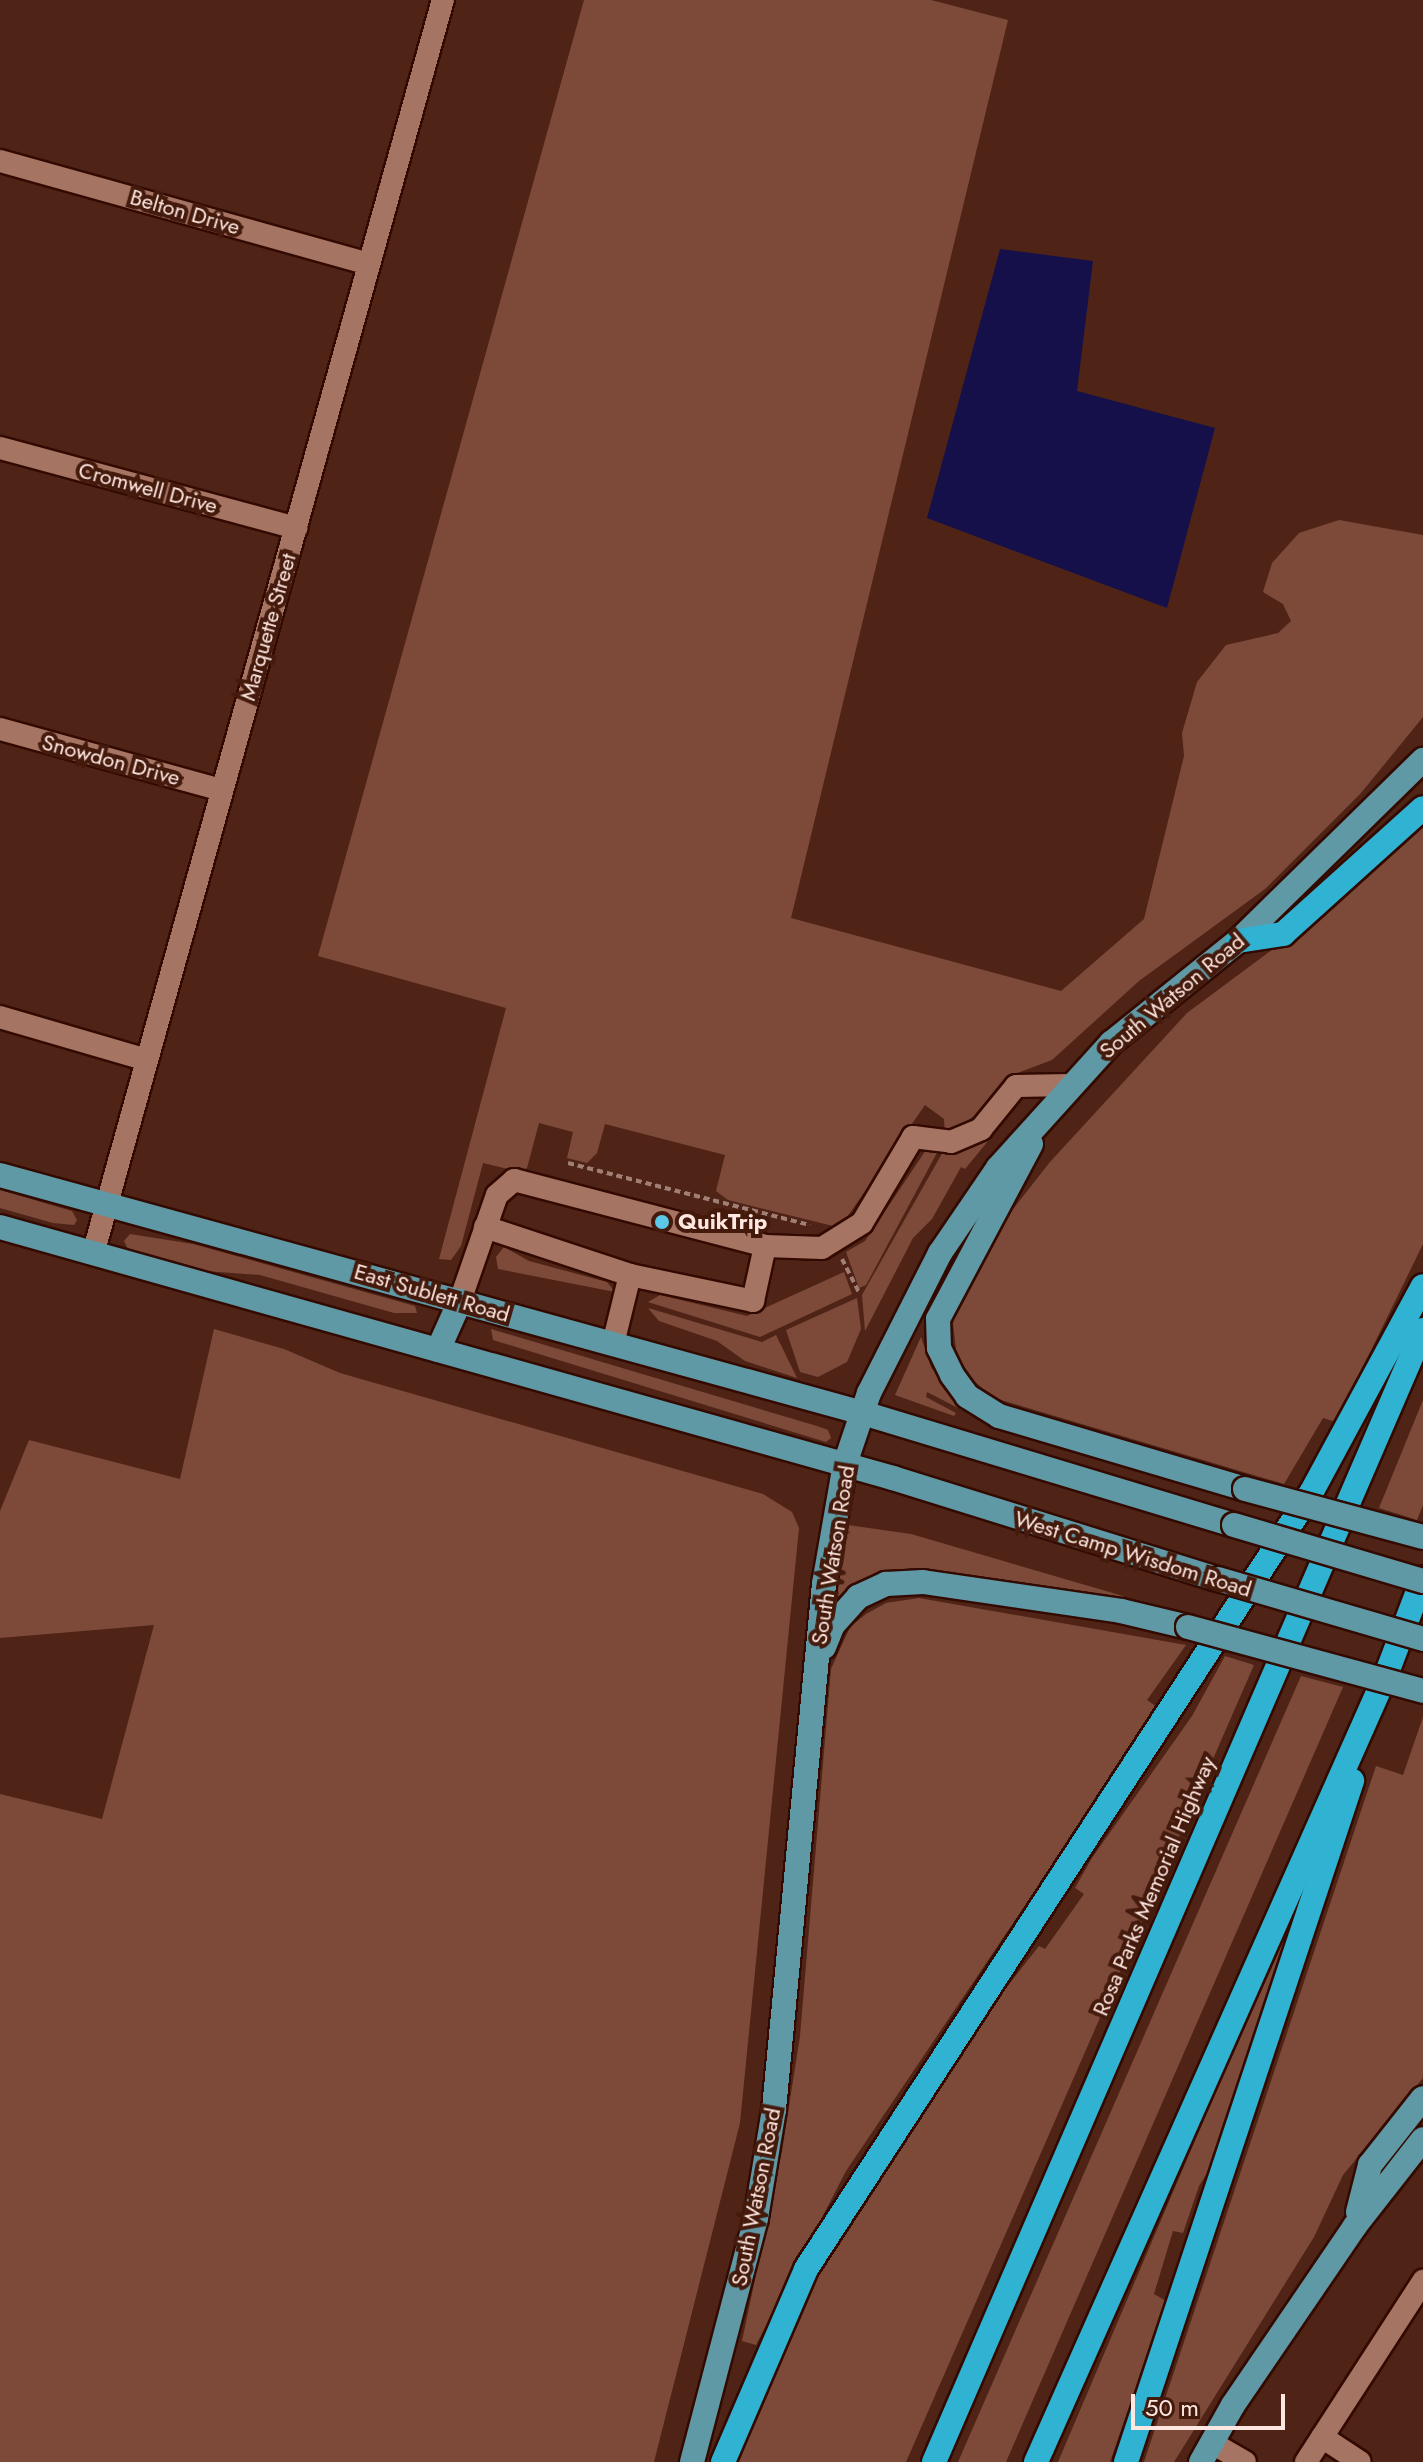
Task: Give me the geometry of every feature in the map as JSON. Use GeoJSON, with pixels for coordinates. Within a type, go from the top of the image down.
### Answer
{"type":"FeatureCollection","features":[{"type":"Feature","properties":{"kind":"highway"},"geometry":{"type":"LineString","coordinates":[[1238,941],[1283,934],[1423,808]]}},
{"type":"Feature","properties":{"kind":"highway"},"geometry":{"type":"LineString","coordinates":[[723,2462],[806,2269],[1311,1493],[1423,1286]]}},
{"type":"Feature","properties":{"kind":"highway","name":"Rosa Parks Memorial Highway"},"geometry":{"type":"LineString","coordinates":[[934,2462],[1423,1330]]}},
{"type":"Feature","properties":{"kind":"highway"},"geometry":{"type":"LineString","coordinates":[[1036,2462],[1388,1670],[1423,1580]]}},
{"type":"Feature","properties":{"kind":"highway"},"geometry":{"type":"LineString","coordinates":[[1126,2462],[1388,1670]]}},
{"type":"Feature","properties":{"kind":"main road","name":"South Watson Road"},"geometry":{"type":"LineString","coordinates":[[692,2462],[756,2218],[774,2109],[824,1584],[845,1464],[900,1324],[940,1253],[998,1168],[1070,1085],[1111,1043],[1238,941],[1423,760]]}},
{"type":"Feature","properties":{"kind":"main road"},"geometry":{"type":"LineString","coordinates":[[1047,1114],[938,1319],[939,1348],[967,1396],[999,1416],[1245,1489],[1423,1537]]}},
{"type":"Feature","properties":{"kind":"main road","name":"East Sublett Road"},"geometry":{"type":"LineString","coordinates":[[0,1175],[863,1413]]}},
{"type":"Feature","properties":{"kind":"main road"},"geometry":{"type":"LineString","coordinates":[[0,1227],[845,1464]]}},
{"type":"Feature","properties":{"kind":"main road"},"geometry":{"type":"LineString","coordinates":[[438,1350],[460,1301]]}},
{"type":"Feature","properties":{"kind":"main road"},"geometry":{"type":"LineString","coordinates":[[863,1413],[1423,1580]]}},
{"type":"Feature","properties":{"kind":"main road","name":"West Camp Wisdom Road"},"geometry":{"type":"LineString","coordinates":[[845,1464],[1423,1639]]}},
{"type":"Feature","properties":{"kind":"main road"},"geometry":{"type":"LineString","coordinates":[[816,1669],[833,1625],[858,1597],[886,1584],[923,1582],[1121,1611],[1423,1691]]}},
{"type":"Feature","properties":{"kind":"main road"},"geometry":{"type":"LineString","coordinates":[[1355,2226],[1370,2165],[1423,2098]]}},
{"type":"Feature","properties":{"kind":"main road"},"geometry":{"type":"LineString","coordinates":[[1206,2453],[1355,2226],[1423,2139]]}},
{"type":"Feature","properties":{"kind":"street","name":"Marquette Street"},"geometry":{"type":"LineString","coordinates":[[93,1254],[442,0]]}},
{"type":"Feature","properties":{"kind":"street","name":"Belton Drive"},"geometry":{"type":"LineString","coordinates":[[0,161],[369,264]]}},
{"type":"Feature","properties":{"kind":"street","name":"Cromwell Drive"},"geometry":{"type":"LineString","coordinates":[[0,448],[296,528]]}},
{"type":"Feature","properties":{"kind":"street","name":"Snowdon Drive"},"geometry":{"type":"LineString","coordinates":[[0,729],[222,790]]}},
{"type":"Feature","properties":{"kind":"street"},"geometry":{"type":"LineString","coordinates":[[0,1017],[147,1060]]}},
{"type":"Feature","properties":{"kind":"street"},"geometry":{"type":"LineString","coordinates":[[460,1301],[497,1195],[514,1180],[765,1246],[822,1248],[862,1223],[913,1137],[951,1142],[981,1129],[1016,1086],[1070,1085]]}},
{"type":"Feature","properties":{"kind":"street"},"geometry":{"type":"LineString","coordinates":[[485,1227],[630,1275],[753,1301],[765,1246]]}},
{"type":"Feature","properties":{"kind":"street"},"geometry":{"type":"LineString","coordinates":[[613,1344],[630,1275]]}},
{"type":"Feature","properties":{"kind":"street"},"geometry":{"type":"LineString","coordinates":[[1306,2462],[1416,2306],[1423,2281]]}},
{"type":"Feature","properties":{"kind":"street"},"geometry":{"type":"LineString","coordinates":[[1322,2437],[1360,2462]]}},
{"type":"Feature","properties":{"kind":"street"},"geometry":{"type":"LineString","coordinates":[[1206,2453],[1245,2462]]}},
{"type":"Feature","properties":{"kind":"path"},"geometry":{"type":"LineString","coordinates":[[568,1163],[821,1228]]}},
{"type":"Feature","properties":{"kind":"path"},"geometry":{"type":"LineString","coordinates":[[841,1256],[860,1294]]}},
{"type":"Feature","properties":{"kind":"shaded area"},"geometry":{"type":"Polygon","coordinates":[[[584,0],[931,0],[1008,20],[791,918],[1061,991],[1144,919],[1184,756],[1182,733],[1197,682],[1226,645],[1278,633],[1291,621],[1283,604],[1263,592],[1272,563],[1299,533],[1339,520],[1423,535],[1423,717],[1361,793],[1265,889],[1139,981],[1052,1060],[1009,1076],[976,1115],[945,1136],[944,1119],[925,1105],[845,1220],[833,1226],[728,1200],[716,1191],[725,1155],[605,1124],[597,1153],[587,1163],[567,1158],[573,1132],[539,1123],[527,1168],[520,1172],[483,1163],[461,1246],[451,1260],[439,1259],[506,1008],[318,956],[584,0]]]}},
{"type":"Feature","properties":{"kind":"shaded area"},"geometry":{"type":"Polygon","coordinates":[[[1000,249],[1093,261],[1077,391],[1215,428],[1167,608],[927,518],[1000,249]]]}},
{"type":"Feature","properties":{"kind":"shaded area"},"geometry":{"type":"Polygon","coordinates":[[[1423,818],[1423,1244],[1336,1422],[1323,1418],[1284,1484],[994,1398],[969,1377],[957,1358],[953,1324],[958,1295],[991,1237],[1050,1162],[1187,1013],[1324,911],[1423,818]]]}},
{"type":"Feature","properties":{"kind":"shaded area"},"geometry":{"type":"Polygon","coordinates":[[[1019,1095],[1022,1100],[965,1169],[961,1167],[932,1219],[913,1238],[865,1331],[862,1295],[944,1150],[966,1150],[978,1142],[1019,1095]]]}},
{"type":"Feature","properties":{"kind":"shaded area"},"geometry":{"type":"Polygon","coordinates":[[[928,1147],[939,1149],[866,1285],[859,1288],[846,1252],[865,1241],[928,1147]]]}},
{"type":"Feature","properties":{"kind":"shaded area"},"geometry":{"type":"Polygon","coordinates":[[[0,1190],[72,1211],[77,1220],[74,1225],[53,1223],[0,1208],[0,1190]]]}},
{"type":"Feature","properties":{"kind":"shaded area"},"geometry":{"type":"Polygon","coordinates":[[[130,1234],[193,1244],[415,1306],[417,1313],[394,1313],[260,1275],[178,1269],[128,1249],[124,1241],[130,1234]]]}},
{"type":"Feature","properties":{"kind":"shaded area"},"geometry":{"type":"Polygon","coordinates":[[[504,1247],[529,1261],[607,1282],[615,1292],[498,1269],[496,1257],[504,1247]]]}},
{"type":"Feature","properties":{"kind":"shaded area"},"geometry":{"type":"Polygon","coordinates":[[[844,1272],[852,1294],[760,1337],[648,1302],[660,1295],[747,1316],[844,1272]]]}},
{"type":"Feature","properties":{"kind":"shaded area"},"geometry":{"type":"Polygon","coordinates":[[[857,1298],[861,1329],[847,1362],[818,1377],[800,1372],[786,1330],[857,1298]]]}},
{"type":"Feature","properties":{"kind":"shaded area"},"geometry":{"type":"Polygon","coordinates":[[[648,1308],[762,1342],[776,1335],[797,1378],[745,1361],[717,1341],[659,1321],[648,1308]]]}},
{"type":"Feature","properties":{"kind":"shaded area"},"geometry":{"type":"Polygon","coordinates":[[[214,1329],[284,1349],[340,1373],[763,1494],[792,1512],[799,1528],[740,2123],[654,2462],[0,2462],[0,1794],[102,1819],[154,1625],[0,1638],[0,1511],[29,1440],[180,1479],[214,1329]]]}},
{"type":"Feature","properties":{"kind":"shaded area"},"geometry":{"type":"Polygon","coordinates":[[[491,1329],[817,1426],[828,1430],[831,1438],[826,1442],[493,1340],[491,1329]]]}},
{"type":"Feature","properties":{"kind":"shaded area"},"geometry":{"type":"Polygon","coordinates":[[[921,1337],[931,1367],[962,1410],[927,1392],[926,1397],[956,1413],[954,1416],[895,1395],[921,1337]]]}},
{"type":"Feature","properties":{"kind":"shaded area"},"geometry":{"type":"Polygon","coordinates":[[[1423,1400],[1423,1505],[1417,1520],[1379,1508],[1423,1400]]]}},
{"type":"Feature","properties":{"kind":"shaded area"},"geometry":{"type":"Polygon","coordinates":[[[848,1525],[911,1534],[1123,1596],[1122,1600],[925,1570],[855,1586],[837,1597],[848,1525]]]}},
{"type":"Feature","properties":{"kind":"shaded area"},"geometry":{"type":"Polygon","coordinates":[[[919,1598],[1186,1645],[1147,1700],[1158,1708],[846,2171],[756,2345],[742,2341],[782,2151],[800,2036],[831,1669],[850,1627],[866,1614],[886,1603],[919,1598]]]}},
{"type":"Feature","properties":{"kind":"shaded area"},"geometry":{"type":"Polygon","coordinates":[[[1225,1656],[1254,1665],[906,2462],[732,2462],[825,2258],[915,2114],[995,2002],[1039,1946],[1045,1949],[1084,1894],[1075,1888],[1092,1858],[1192,1716],[1225,1656]]]}},
{"type":"Feature","properties":{"kind":"shaded area"},"geometry":{"type":"Polygon","coordinates":[[[1301,1676],[1343,1687],[1006,2462],[958,2462],[1301,1676]]]}},
{"type":"Feature","properties":{"kind":"shaded area"},"geometry":{"type":"Polygon","coordinates":[[[1423,1717],[1423,2078],[1343,2175],[1314,2237],[1174,2462],[1144,2462],[1376,1766],[1403,1775],[1423,1717]]]}},
{"type":"Feature","properties":{"kind":"shaded area"},"geometry":{"type":"Polygon","coordinates":[[[1280,1941],[1288,1944],[1214,2162],[1199,2186],[1183,2233],[1173,2231],[1154,2294],[1166,2301],[1110,2462],[1058,2462],[1280,1941]]]}},
{"type":"Feature","properties":{"kind":"place","name":"QuikTrip"},"geometry":{"type":"Point","coordinates":[662,1222]}}]}
